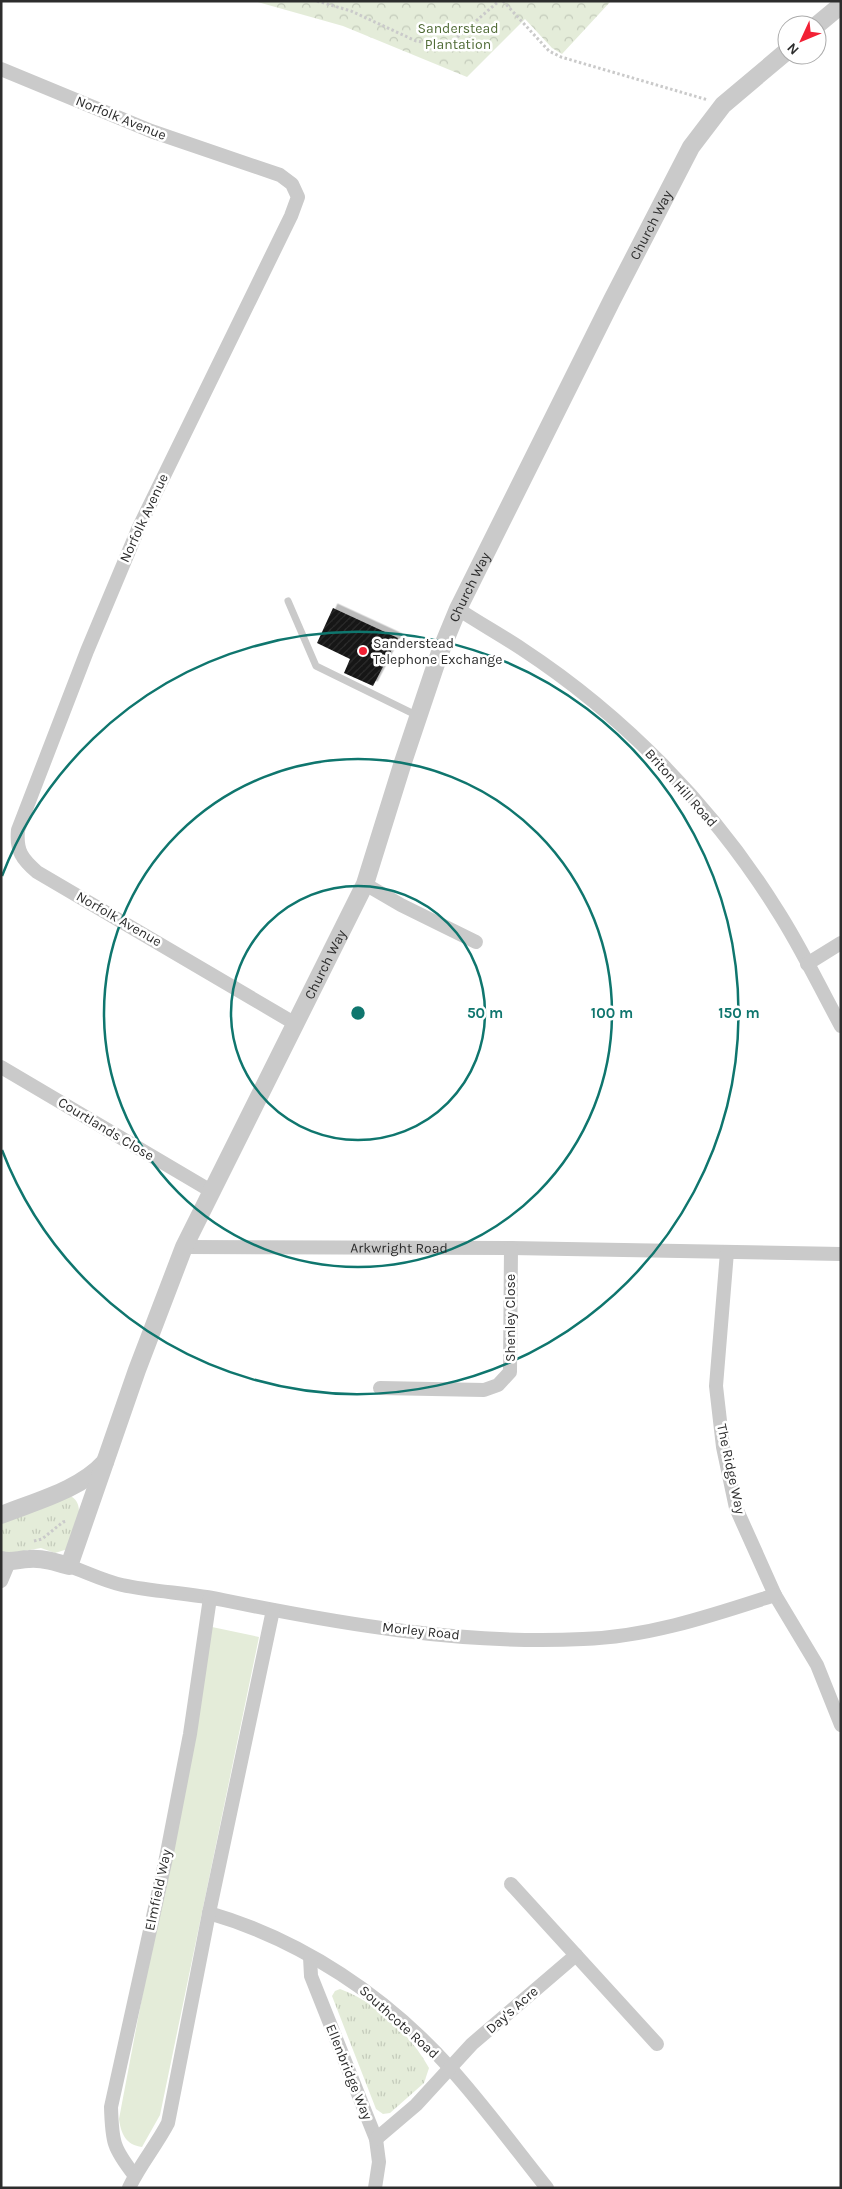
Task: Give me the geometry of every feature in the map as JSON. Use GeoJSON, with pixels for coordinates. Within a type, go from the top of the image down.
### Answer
{"type":"FeatureCollection","features":[{"type":"Feature","properties":{"kind":"street"},"geometry":{"type":"LineString","coordinates":[[827,17],[841,5]]}},
{"type":"Feature","properties":{"kind":"street","name":"Church Way"},"geometry":{"type":"LineString","coordinates":[[184,1247],[294,1023],[365,884],[439,655],[458,610],[616,292],[691,147],[723,105],[777,59]]}},
{"type":"Feature","properties":{"kind":"street","name":"Norfolk Avenue"},"geometry":{"type":"LineString","coordinates":[[1,68],[151,131],[280,175],[292,184],[298,197],[291,216],[139,527],[80,669],[18,830],[17,846],[20,855],[37,872],[294,1023]]}},
{"type":"Feature","properties":{"kind":"street","name":"Briton Hill Road"},"geometry":{"type":"LineString","coordinates":[[458,610],[523,650],[580,692],[658,760],[702,808],[742,859],[778,911],[841,1026]]}},
{"type":"Feature","properties":{"kind":"street"},"geometry":{"type":"LineString","coordinates":[[365,884],[400,905],[476,942]]}},
{"type":"Feature","properties":{"kind":"street"},"geometry":{"type":"LineString","coordinates":[[807,964],[841,944]]}},
{"type":"Feature","properties":{"kind":"street","name":"Courtlands Close"},"geometry":{"type":"LineString","coordinates":[[1,1066],[211,1190]]}},
{"type":"Feature","properties":{"kind":"street"},"geometry":{"type":"LineString","coordinates":[[1,1581],[8,1561],[28,1558],[52,1560],[69,1566],[81,1517],[106,1460],[137,1370],[184,1247]]}},
{"type":"Feature","properties":{"kind":"street","name":"Arkwright Road"},"geometry":{"type":"LineString","coordinates":[[184,1247],[511,1248],[841,1254]]}},
{"type":"Feature","properties":{"kind":"street","name":"Shenley Close"},"geometry":{"type":"LineString","coordinates":[[380,1388],[484,1390],[498,1385],[510,1372],[511,1248]]}},
{"type":"Feature","properties":{"kind":"street","name":"The Ridge Way"},"geometry":{"type":"LineString","coordinates":[[727,1252],[716,1386],[723,1446],[736,1508],[775,1595],[817,1665],[841,1725]]}},
{"type":"Feature","properties":{"kind":"street"},"geometry":{"type":"LineString","coordinates":[[1,1514],[88,1478],[106,1460]]}},
{"type":"Feature","properties":{"kind":"street"},"geometry":{"type":"LineString","coordinates":[[59,1491],[75,1491],[82,1497],[81,1517]]}},
{"type":"Feature","properties":{"kind":"street","name":"Morley Road"},"geometry":{"type":"LineString","coordinates":[[69,1566],[121,1585],[438,1634],[510,1639],[585,1639],[658,1629],[775,1595]]}},
{"type":"Feature","properties":{"kind":"street","name":"Elmfield Way"},"geometry":{"type":"LineString","coordinates":[[132,2182],[112,2139],[110,2107],[168,1848],[190,1734],[210,1598]]}},
{"type":"Feature","properties":{"kind":"street","name":"Elmfield Way"},"geometry":{"type":"LineString","coordinates":[[132,2182],[154,2150],[168,2123],[209,1912],[273,1610]]}},
{"type":"Feature","properties":{"kind":"street"},"geometry":{"type":"LineString","coordinates":[[511,1884],[657,2044]]}},
{"type":"Feature","properties":{"kind":"street","name":"Southcote Road"},"geometry":{"type":"LineString","coordinates":[[209,1912],[243,1923],[310,1956],[364,1990],[397,2016],[451,2069],[547,2188]]}},
{"type":"Feature","properties":{"kind":"street","name":"Day's Acre"},"geometry":{"type":"LineString","coordinates":[[376,2139],[416,2105],[472,2044],[576,1955]]}},
{"type":"Feature","properties":{"kind":"street","name":"Ellenbridge Way"},"geometry":{"type":"LineString","coordinates":[[310,1956],[311,1976],[376,2139],[379,2162],[375,2188]]}},
{"type":"Feature","properties":{"kind":"lane"},"geometry":{"type":"LineString","coordinates":[[288,601],[316,666],[419,716]]}},
{"type":"Feature","properties":{"kind":"path"},"geometry":{"type":"LineString","coordinates":[[317,1],[351,11],[416,41],[436,44],[454,40],[499,1]]}},
{"type":"Feature","properties":{"kind":"path"},"geometry":{"type":"LineString","coordinates":[[503,1],[549,51],[561,57],[723,105]]}},
{"type":"Feature","properties":{"kind":"path"},"geometry":{"type":"LineString","coordinates":[[8,1561],[27,1544],[42,1539],[63,1522],[81,1517]]}},
{"type":"Feature","properties":{"kind":"green space","name":"Sanderstead Plantation"},"geometry":{"type":"Polygon","coordinates":[[[254,1],[611,1],[562,54],[552,48],[525,19],[467,77],[343,26],[254,1]]]}},
{"type":"Feature","properties":{"kind":"green space"},"geometry":{"type":"Polygon","coordinates":[[[68,1495],[75,1499],[79,1511],[76,1527],[68,1549],[55,1553],[41,1548],[1,1555],[1,1521],[68,1495]]]}},
{"type":"Feature","properties":{"kind":"green space"},"geometry":{"type":"Polygon","coordinates":[[[212,1627],[259,1637],[160,2115],[142,2147],[132,2144],[125,2138],[119,2119],[212,1627]]]}},
{"type":"Feature","properties":{"kind":"green space"},"geometry":{"type":"Polygon","coordinates":[[[340,1989],[367,2002],[391,2021],[413,2044],[429,2068],[424,2083],[390,2113],[383,2114],[376,2109],[332,1996],[335,1991],[340,1989]]]}},
{"type":"Feature","properties":{"kind":"building","name":"Sanderstead Telephone Exchange"},"geometry":{"type":"Polygon","coordinates":[[[333,608],[398,638],[373,686],[344,673],[350,659],[317,643],[333,608]]]}},
{"type":"Feature","properties":{"kind":"place","name":"Sanderstead Telephone Exchange"},"geometry":{"type":"Point","coordinates":[363,651]}}]}
